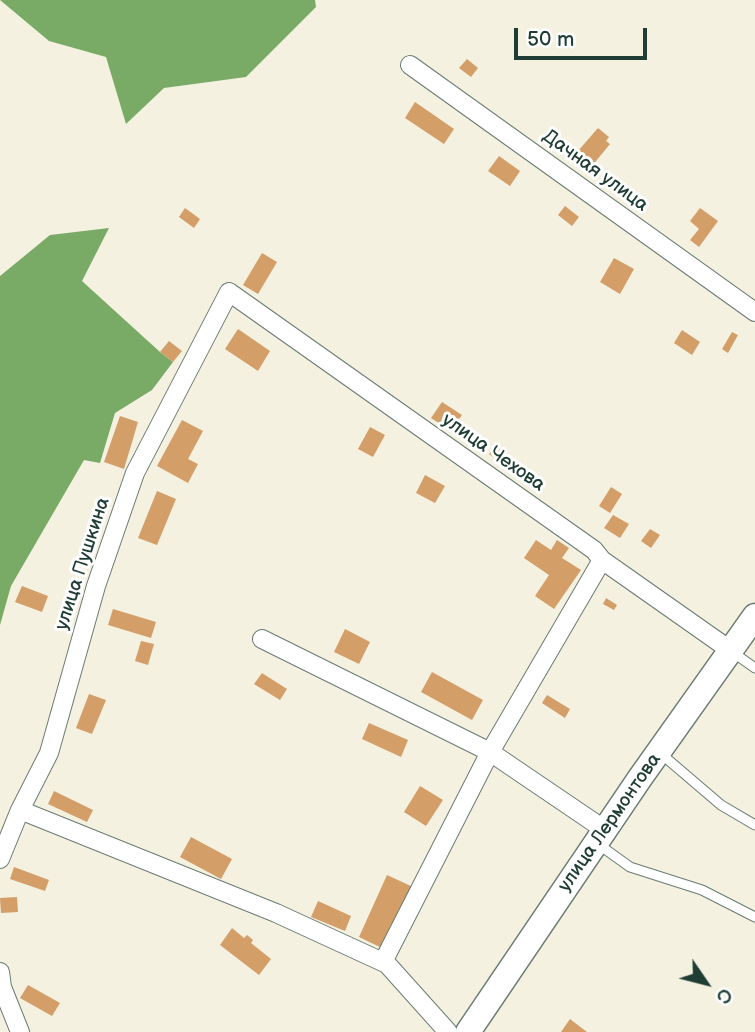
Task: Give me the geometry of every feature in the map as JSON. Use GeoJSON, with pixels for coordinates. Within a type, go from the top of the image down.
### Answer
{"type":"FeatureCollection","features":[{"type":"Feature","properties":{"kind":"street","name":"Дачная улица"},"geometry":{"type":"LineString","coordinates":[[410,65],[755,312]]}},
{"type":"Feature","properties":{"kind":"street","name":"улица Чехова"},"geometry":{"type":"LineString","coordinates":[[229,292],[594,550],[602,561],[730,650]]}},
{"type":"Feature","properties":{"kind":"street","name":"улица Пушкина"},"geometry":{"type":"LineString","coordinates":[[0,859],[20,810],[49,753],[96,586],[135,473],[229,292]]}},
{"type":"Feature","properties":{"kind":"street"},"geometry":{"type":"LineString","coordinates":[[383,962],[490,752],[602,561]]}},
{"type":"Feature","properties":{"kind":"street","name":"улица Лермонтова"},"geometry":{"type":"LineString","coordinates":[[468,1032],[755,616]]}},
{"type":"Feature","properties":{"kind":"street"},"geometry":{"type":"LineString","coordinates":[[262,639],[490,752],[601,836]]}},
{"type":"Feature","properties":{"kind":"street"},"geometry":{"type":"LineString","coordinates":[[20,810],[276,913],[387,964],[448,1032]]}},
{"type":"Feature","properties":{"kind":"street"},"geometry":{"type":"LineString","coordinates":[[0,972],[2,987],[20,1032]]}},
{"type":"Feature","properties":{"kind":"lane"},"geometry":{"type":"LineString","coordinates":[[730,650],[755,668]]}},
{"type":"Feature","properties":{"kind":"lane"},"geometry":{"type":"LineString","coordinates":[[659,752],[721,805],[755,825]]}},
{"type":"Feature","properties":{"kind":"lane"},"geometry":{"type":"LineString","coordinates":[[601,836],[630,867],[702,890],[755,917]]}},
{"type":"Feature","properties":{"kind":"green space"},"geometry":{"type":"Polygon","coordinates":[[[0,0],[315,0],[316,7],[246,77],[164,88],[126,124],[106,57],[49,41],[0,0]]]}},
{"type":"Feature","properties":{"kind":"green space"},"geometry":{"type":"Polygon","coordinates":[[[109,228],[82,281],[173,362],[152,390],[115,413],[100,463],[84,460],[11,586],[0,625],[0,276],[50,235],[109,228]]]}},
{"type":"Feature","properties":{"kind":"building"},"geometry":{"type":"Polygon","coordinates":[[[467,59],[478,68],[471,77],[459,68],[467,59]]]}},
{"type":"Feature","properties":{"kind":"building"},"geometry":{"type":"Polygon","coordinates":[[[415,102],[454,129],[444,144],[405,118],[415,102]]]}},
{"type":"Feature","properties":{"kind":"building"},"geometry":{"type":"Polygon","coordinates":[[[598,128],[609,137],[606,141],[610,144],[587,172],[571,159],[598,128]]]}},
{"type":"Feature","properties":{"kind":"building"},"geometry":{"type":"Polygon","coordinates":[[[499,156],[520,171],[510,186],[488,171],[499,156]]]}},
{"type":"Feature","properties":{"kind":"building"},"geometry":{"type":"Polygon","coordinates":[[[565,206],[579,217],[572,226],[558,215],[565,206]]]}},
{"type":"Feature","properties":{"kind":"building"},"geometry":{"type":"Polygon","coordinates":[[[185,208],[200,219],[194,228],[179,217],[185,208]]]}},
{"type":"Feature","properties":{"kind":"building"},"geometry":{"type":"Polygon","coordinates":[[[700,208],[718,221],[699,247],[690,240],[699,229],[690,221],[700,208]]]}},
{"type":"Feature","properties":{"kind":"building"},"geometry":{"type":"Polygon","coordinates":[[[262,253],[277,262],[258,294],[243,285],[262,253]]]}},
{"type":"Feature","properties":{"kind":"building"},"geometry":{"type":"Polygon","coordinates":[[[614,258],[634,269],[620,294],[600,282],[614,258]]]}},
{"type":"Feature","properties":{"kind":"building"},"geometry":{"type":"Polygon","coordinates":[[[238,329],[270,351],[258,371],[225,349],[238,329]]]}},
{"type":"Feature","properties":{"kind":"building"},"geometry":{"type":"Polygon","coordinates":[[[682,330],[700,342],[692,355],[674,343],[682,330]]]}},
{"type":"Feature","properties":{"kind":"building"},"geometry":{"type":"Polygon","coordinates":[[[732,332],[738,335],[728,353],[722,349],[732,332]]]}},
{"type":"Feature","properties":{"kind":"building"},"geometry":{"type":"Polygon","coordinates":[[[169,341],[182,351],[173,362],[160,352],[169,341]]]}},
{"type":"Feature","properties":{"kind":"building"},"geometry":{"type":"Polygon","coordinates":[[[442,402],[462,415],[451,431],[431,418],[442,402]]]}},
{"type":"Feature","properties":{"kind":"building"},"geometry":{"type":"Polygon","coordinates":[[[120,416],[138,422],[124,469],[104,462],[120,416]]]}},
{"type":"Feature","properties":{"kind":"building"},"geometry":{"type":"Polygon","coordinates":[[[182,420],[203,431],[188,459],[198,464],[188,483],[157,466],[182,420]]]}},
{"type":"Feature","properties":{"kind":"building"},"geometry":{"type":"Polygon","coordinates":[[[370,427],[385,435],[373,457],[358,449],[370,427]]]}},
{"type":"Feature","properties":{"kind":"building"},"geometry":{"type":"Polygon","coordinates":[[[496,445],[511,457],[505,466],[489,454],[496,445]]]}},
{"type":"Feature","properties":{"kind":"building"},"geometry":{"type":"Polygon","coordinates":[[[425,475],[445,486],[435,503],[416,493],[425,475]]]}},
{"type":"Feature","properties":{"kind":"building"},"geometry":{"type":"Polygon","coordinates":[[[611,487],[622,494],[610,513],[599,506],[611,487]]]}},
{"type":"Feature","properties":{"kind":"building"},"geometry":{"type":"Polygon","coordinates":[[[157,491],[176,499],[157,545],[138,538],[157,491]]]}},
{"type":"Feature","properties":{"kind":"building"},"geometry":{"type":"Polygon","coordinates":[[[613,515],[629,524],[620,538],[604,528],[613,515]]]}},
{"type":"Feature","properties":{"kind":"building"},"geometry":{"type":"Polygon","coordinates":[[[650,529],[660,535],[651,548],[641,541],[650,529]]]}},
{"type":"Feature","properties":{"kind":"building"},"geometry":{"type":"Polygon","coordinates":[[[536,540],[551,550],[557,540],[569,548],[562,558],[581,570],[554,609],[535,596],[549,575],[524,558],[536,540]]]}},
{"type":"Feature","properties":{"kind":"building"},"geometry":{"type":"Polygon","coordinates":[[[22,586],[48,596],[42,612],[15,602],[22,586]]]}},
{"type":"Feature","properties":{"kind":"building"},"geometry":{"type":"Polygon","coordinates":[[[606,598],[617,605],[614,610],[603,604],[606,598]]]}},
{"type":"Feature","properties":{"kind":"building"},"geometry":{"type":"Polygon","coordinates":[[[113,609],[156,622],[151,638],[108,625],[113,609]]]}},
{"type":"Feature","properties":{"kind":"building"},"geometry":{"type":"Polygon","coordinates":[[[345,629],[370,642],[359,664],[334,652],[345,629]]]}},
{"type":"Feature","properties":{"kind":"building"},"geometry":{"type":"Polygon","coordinates":[[[141,641],[154,644],[148,665],[135,661],[141,641]]]}},
{"type":"Feature","properties":{"kind":"building"},"geometry":{"type":"Polygon","coordinates":[[[432,672],[483,700],[472,720],[421,692],[432,672]]]}},
{"type":"Feature","properties":{"kind":"building"},"geometry":{"type":"Polygon","coordinates":[[[262,673],[287,689],[280,700],[254,684],[262,673]]]}},
{"type":"Feature","properties":{"kind":"building"},"geometry":{"type":"Polygon","coordinates":[[[89,694],[106,700],[92,734],[76,728],[89,694]]]}},
{"type":"Feature","properties":{"kind":"building"},"geometry":{"type":"Polygon","coordinates":[[[547,695],[570,709],[565,718],[542,703],[547,695]]]}},
{"type":"Feature","properties":{"kind":"building"},"geometry":{"type":"Polygon","coordinates":[[[369,723],[408,740],[401,757],[362,739],[369,723]]]}},
{"type":"Feature","properties":{"kind":"building"},"geometry":{"type":"Polygon","coordinates":[[[420,786],[443,800],[426,826],[404,812],[420,786]]]}},
{"type":"Feature","properties":{"kind":"building"},"geometry":{"type":"Polygon","coordinates":[[[54,791],[93,810],[87,822],[48,804],[54,791]]]}},
{"type":"Feature","properties":{"kind":"building"},"geometry":{"type":"Polygon","coordinates":[[[191,837],[232,859],[221,879],[180,857],[191,837]]]}},
{"type":"Feature","properties":{"kind":"building"},"geometry":{"type":"Polygon","coordinates":[[[14,867],[49,880],[45,891],[10,879],[14,867]]]}},
{"type":"Feature","properties":{"kind":"building"},"geometry":{"type":"Polygon","coordinates":[[[387,875],[413,887],[384,949],[359,937],[387,875]]]}},
{"type":"Feature","properties":{"kind":"building"},"geometry":{"type":"Polygon","coordinates":[[[17,897],[18,912],[1,913],[0,898],[17,897]]]}},
{"type":"Feature","properties":{"kind":"building"},"geometry":{"type":"Polygon","coordinates":[[[318,901],[351,916],[345,931],[311,917],[318,901]]]}},
{"type":"Feature","properties":{"kind":"building"},"geometry":{"type":"Polygon","coordinates":[[[232,928],[244,938],[247,935],[253,940],[251,943],[271,959],[259,975],[220,945],[232,928]]]}},
{"type":"Feature","properties":{"kind":"building"},"geometry":{"type":"Polygon","coordinates":[[[28,985],[60,1003],[52,1016],[20,998],[28,985]]]}},
{"type":"Feature","properties":{"kind":"building"},"geometry":{"type":"Polygon","coordinates":[[[570,1019],[587,1032],[561,1032],[570,1019]]]}}]}
